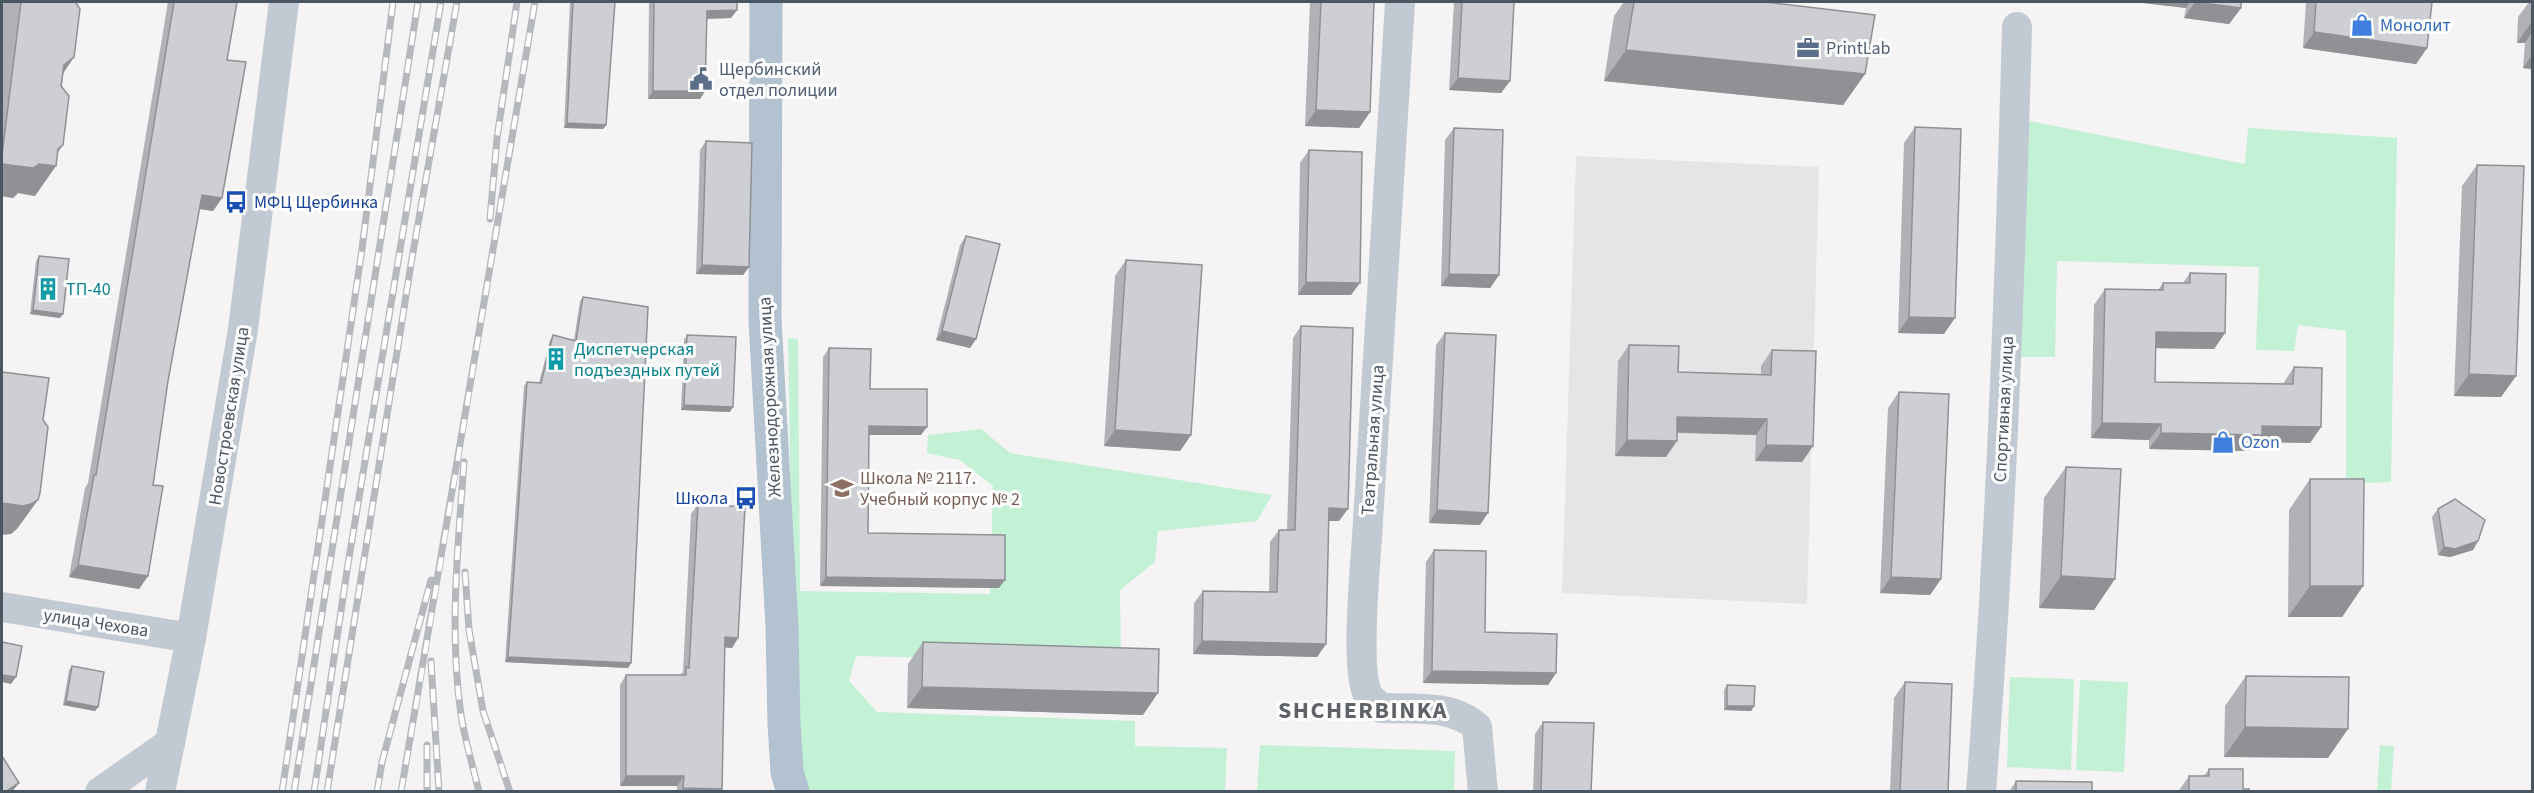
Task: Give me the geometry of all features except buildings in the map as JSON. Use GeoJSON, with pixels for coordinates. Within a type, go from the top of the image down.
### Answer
{"type":"FeatureCollection","features":[{"type":"Feature","properties":{"kind":"main road","name":"Железнодорожная улица"},"geometry":{"type":"LineString","coordinates":[[766,2],[765,320],[782,627],[784,724],[787,772],[794,792]]}},
{"type":"Feature","properties":{"kind":"street","name":"Новостроевская улица"},"geometry":{"type":"LineString","coordinates":[[160,792],[191,638],[243,328],[284,2]]}},
{"type":"Feature","properties":{"kind":"street","name":"Театральная улица"},"geometry":{"type":"LineString","coordinates":[[1400,2],[1367,537],[1363,617],[1364,680],[1369,696],[1381,708],[1444,711],[1467,717],[1477,727],[1483,792]]}},
{"type":"Feature","properties":{"kind":"street","name":"Спортивная улица"},"geometry":{"type":"LineString","coordinates":[[1981,792],[1992,643],[2007,368],[2017,27]]}},
{"type":"Feature","properties":{"kind":"street","name":"улица Чехова"},"geometry":{"type":"LineString","coordinates":[[2,607],[191,638]]}},
{"type":"Feature","properties":{"kind":"street"},"geometry":{"type":"LineString","coordinates":[[100,792],[170,743]]}},
{"type":"Feature","properties":{"kind":"shaded area"},"geometry":{"type":"Polygon","coordinates":[[[1576,156],[1819,167],[1807,604],[1562,593],[1576,156]]]}},
{"type":"Feature","properties":{"kind":"green space"},"geometry":{"type":"Polygon","coordinates":[[[2024,120],[2245,164],[2248,128],[2397,138],[2391,482],[2346,484],[2346,331],[2298,325],[2294,351],[2256,350],[2259,267],[2057,261],[2055,357],[2020,357],[2024,120]]]}},
{"type":"Feature","properties":{"kind":"green space"},"geometry":{"type":"Polygon","coordinates":[[[788,338],[798,339],[800,591],[990,594],[993,486],[960,460],[927,453],[928,435],[981,429],[1010,453],[1272,495],[1257,521],[1158,531],[1155,562],[1120,590],[1121,662],[856,656],[849,681],[877,712],[1135,721],[1135,746],[1227,748],[1225,791],[805,791],[795,767],[788,338]]]}},
{"type":"Feature","properties":{"kind":"green space"},"geometry":{"type":"Polygon","coordinates":[[[2010,677],[2074,679],[2071,770],[2007,767],[2010,677]]]}},
{"type":"Feature","properties":{"kind":"green space"},"geometry":{"type":"Polygon","coordinates":[[[2080,680],[2128,682],[2124,772],[2076,770],[2080,680]]]}},
{"type":"Feature","properties":{"kind":"green space"},"geometry":{"type":"Polygon","coordinates":[[[1260,745],[1455,751],[1454,791],[1257,791],[1260,745]]]}},
{"type":"Feature","properties":{"kind":"green space"},"geometry":{"type":"Polygon","coordinates":[[[2380,745],[2394,746],[2391,791],[2377,791],[2380,745]]]}},
{"type":"Feature","properties":{"kind":"railway"},"geometry":{"type":"LineString","coordinates":[[282,792],[362,249],[393,2]]}},
{"type":"Feature","properties":{"kind":"railway"},"geometry":{"type":"LineString","coordinates":[[294,792],[418,2]]}},
{"type":"Feature","properties":{"kind":"railway"},"geometry":{"type":"LineString","coordinates":[[314,792],[348,564],[441,2]]}},
{"type":"Feature","properties":{"kind":"railway"},"geometry":{"type":"LineString","coordinates":[[327,792],[412,258],[457,2]]}},
{"type":"Feature","properties":{"kind":"railway"},"geometry":{"type":"LineString","coordinates":[[490,219],[497,138],[517,2]]}},
{"type":"Feature","properties":{"kind":"railway"},"geometry":{"type":"LineString","coordinates":[[401,792],[535,2]]}},
{"type":"Feature","properties":{"kind":"railway"},"geometry":{"type":"LineString","coordinates":[[464,462],[456,589],[457,684],[461,715],[479,792]]}},
{"type":"Feature","properties":{"kind":"railway"},"geometry":{"type":"LineString","coordinates":[[465,572],[469,630],[483,711],[510,792]]}},
{"type":"Feature","properties":{"kind":"railway"},"geometry":{"type":"LineString","coordinates":[[377,792],[382,762],[431,580]]}},
{"type":"Feature","properties":{"kind":"railway"},"geometry":{"type":"LineString","coordinates":[[431,661],[439,792]]}},
{"type":"Feature","properties":{"kind":"railway"},"geometry":{"type":"LineString","coordinates":[[427,745],[427,792]]}},
{"type":"Feature","properties":{"kind":"place","name":"Монолит"},"geometry":{"type":"Point","coordinates":[2362,25]}},
{"type":"Feature","properties":{"kind":"place","name":"PrintLab"},"geometry":{"type":"Point","coordinates":[1808,48]}},
{"type":"Feature","properties":{"kind":"place","name":"Щербинский отдел полиции"},"geometry":{"type":"Point","coordinates":[701,79]}},
{"type":"Feature","properties":{"kind":"place","name":"МФЦ Щербинка"},"geometry":{"type":"Point","coordinates":[236,202]}},
{"type":"Feature","properties":{"kind":"place","name":"ТП-40"},"geometry":{"type":"Point","coordinates":[48,289]}},
{"type":"Feature","properties":{"kind":"place","name":"Диспетчерская подъездных путей"},"geometry":{"type":"Point","coordinates":[556,359]}},
{"type":"Feature","properties":{"kind":"place","name":"Ozon"},"geometry":{"type":"Point","coordinates":[2223,442]}},
{"type":"Feature","properties":{"kind":"place","name":"Школа № 2117. Учебный корпус № 2"},"geometry":{"type":"Point","coordinates":[842,488]}},
{"type":"Feature","properties":{"kind":"place","name":"Школа"},"geometry":{"type":"Point","coordinates":[746,498]}},
{"type":"Feature","properties":{"kind":"district","name":"SHCHERBINKA"},"geometry":{"type":"Point","coordinates":[1363,710]}}]}
